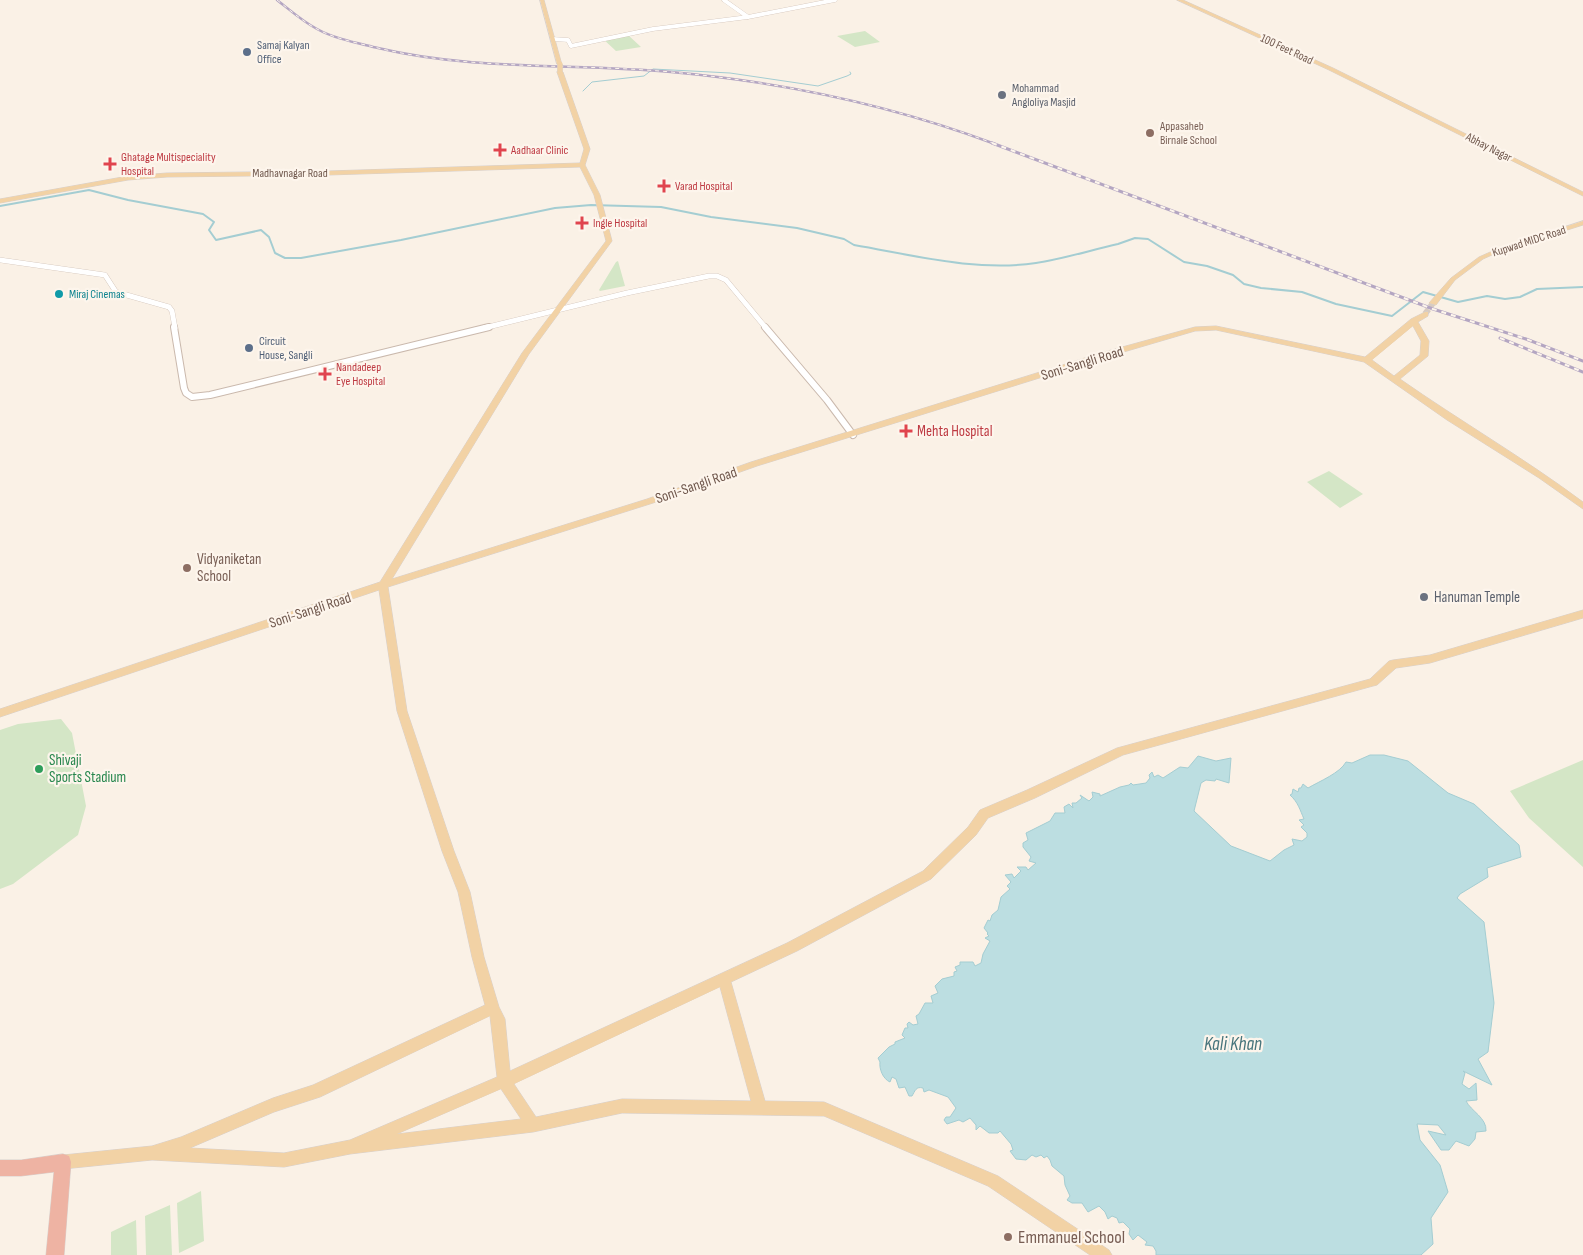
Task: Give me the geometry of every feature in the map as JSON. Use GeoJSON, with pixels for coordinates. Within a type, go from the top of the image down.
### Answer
{"type":"FeatureCollection","features":[{"type":"Feature","properties":{"kind":"highway"},"geometry":{"type":"LineString","coordinates":[[0,1168],[21,1168],[63,1162],[55,1255]]}},
{"type":"Feature","properties":{"kind":"main road"},"geometry":{"type":"LineString","coordinates":[[533,1125],[504,1081],[498,1019],[478,957],[464,892],[448,851],[402,711],[384,585],[526,353],[609,241],[600,205],[582,165],[587,149],[560,72],[560,64],[542,0]]}},
{"type":"Feature","properties":{"kind":"main road","name":"100 Feet Road"},"geometry":{"type":"LineString","coordinates":[[1180,0],[1305,57],[1394,101]]}},
{"type":"Feature","properties":{"kind":"main road"},"geometry":{"type":"LineString","coordinates":[[1188,0],[1340,70],[1583,189]]}},
{"type":"Feature","properties":{"kind":"main road","name":"Abhay Nagar"},"geometry":{"type":"LineString","coordinates":[[1394,101],[1583,194]]}},
{"type":"Feature","properties":{"kind":"main road","name":"Madhavnagar Road"},"geometry":{"type":"LineString","coordinates":[[0,201],[128,178],[167,175],[328,173],[582,165]]}},
{"type":"Feature","properties":{"kind":"main road","name":"Kupwad MIDC Road"},"geometry":{"type":"LineString","coordinates":[[1433,302],[1453,279],[1481,258],[1499,250],[1583,223]]}},
{"type":"Feature","properties":{"kind":"main road"},"geometry":{"type":"LineString","coordinates":[[1366,360],[1425,314]]}},
{"type":"Feature","properties":{"kind":"main road"},"geometry":{"type":"LineString","coordinates":[[1395,379],[1424,356],[1425,341],[1414,321]]}},
{"type":"Feature","properties":{"kind":"main road","name":"Soni-Sangli Road"},"geometry":{"type":"LineString","coordinates":[[0,713],[384,585],[650,501],[754,464],[1107,354],[1195,329],[1216,328],[1366,360],[1450,418],[1542,476],[1583,506]]}},
{"type":"Feature","properties":{"kind":"main road"},"geometry":{"type":"LineString","coordinates":[[350,1147],[504,1081],[792,947],[928,875],[972,830],[984,814],[1121,751],[1372,682],[1393,664],[1430,659],[1583,614]]}},
{"type":"Feature","properties":{"kind":"main road"},"geometry":{"type":"LineString","coordinates":[[724,979],[760,1108]]}},
{"type":"Feature","properties":{"kind":"main road"},"geometry":{"type":"LineString","coordinates":[[152,1153],[181,1144],[273,1105],[315,1092],[493,1008]]}},
{"type":"Feature","properties":{"kind":"main road"},"geometry":{"type":"LineString","coordinates":[[63,1162],[152,1153],[284,1160],[350,1147],[533,1125],[622,1106],[824,1109],[993,1181],[1104,1255]]}},
{"type":"Feature","properties":{"kind":"street"},"geometry":{"type":"LineString","coordinates":[[724,0],[748,17]]}},
{"type":"Feature","properties":{"kind":"street"},"geometry":{"type":"LineString","coordinates":[[553,39],[568,40],[571,46],[653,29],[748,17],[835,0]]}},
{"type":"Feature","properties":{"kind":"street"},"geometry":{"type":"LineString","coordinates":[[0,260],[105,275],[116,292],[169,307],[172,311],[184,388],[186,393],[192,397],[649,288],[709,276],[718,276],[726,280],[827,400],[853,434]]}},
{"type":"Feature","properties":{"kind":"green space"},"geometry":{"type":"Polygon","coordinates":[[[865,31],[880,42],[855,47],[837,36],[865,31]]]}},
{"type":"Feature","properties":{"kind":"green space"},"geometry":{"type":"Polygon","coordinates":[[[627,34],[641,47],[616,51],[602,38],[627,34]]]}},
{"type":"Feature","properties":{"kind":"green space"},"geometry":{"type":"Polygon","coordinates":[[[618,261],[625,286],[600,291],[599,290],[618,261]]]}},
{"type":"Feature","properties":{"kind":"green space"},"geometry":{"type":"Polygon","coordinates":[[[1329,471],[1363,494],[1340,508],[1307,482],[1329,471]]]}},
{"type":"Feature","properties":{"kind":"green space","name":"Shivaji Sports Stadium"},"geometry":{"type":"Polygon","coordinates":[[[61,719],[72,733],[86,806],[78,835],[13,884],[0,889],[0,730],[18,724],[61,719]]]}},
{"type":"Feature","properties":{"kind":"green space"},"geometry":{"type":"Polygon","coordinates":[[[1583,760],[1583,867],[1529,818],[1510,791],[1583,760]]]}},
{"type":"Feature","properties":{"kind":"green space"},"geometry":{"type":"Polygon","coordinates":[[[201,1191],[204,1241],[179,1253],[177,1203],[201,1191]]]}},
{"type":"Feature","properties":{"kind":"green space"},"geometry":{"type":"Polygon","coordinates":[[[170,1205],[172,1255],[146,1255],[145,1216],[170,1205]]]}},
{"type":"Feature","properties":{"kind":"green space"},"geometry":{"type":"Polygon","coordinates":[[[136,1220],[137,1255],[111,1255],[111,1232],[136,1220]]]}},
{"type":"Feature","properties":{"kind":"water","name":"Kali Khan"},"geometry":{"type":"Polygon","coordinates":[[[1370,755],[1384,755],[1408,761],[1448,793],[1474,804],[1519,845],[1521,857],[1487,868],[1488,877],[1460,894],[1457,898],[1484,922],[1494,1003],[1488,1052],[1478,1059],[1492,1085],[1463,1071],[1465,1073],[1462,1084],[1469,1089],[1476,1083],[1477,1100],[1466,1101],[1486,1126],[1486,1131],[1476,1132],[1475,1139],[1469,1146],[1456,1141],[1449,1150],[1441,1150],[1428,1131],[1446,1135],[1438,1125],[1417,1124],[1420,1140],[1440,1165],[1448,1192],[1431,1218],[1433,1244],[1421,1255],[1156,1255],[1153,1246],[1145,1245],[1147,1242],[1138,1235],[1133,1240],[1129,1234],[1130,1229],[1123,1222],[1119,1223],[1117,1218],[1112,1216],[1108,1219],[1105,1212],[1099,1206],[1088,1212],[1082,1203],[1072,1203],[1067,1200],[1070,1196],[1065,1185],[1064,1176],[1052,1166],[1047,1156],[1044,1158],[1041,1155],[1036,1157],[1032,1155],[1026,1160],[1016,1159],[1010,1151],[1013,1150],[1011,1144],[1000,1131],[998,1133],[989,1133],[980,1126],[976,1130],[976,1125],[970,1118],[963,1122],[959,1120],[947,1124],[944,1120],[946,1117],[950,1117],[956,1108],[948,1097],[929,1090],[924,1092],[923,1088],[916,1089],[912,1096],[909,1096],[905,1087],[899,1088],[896,1079],[892,1077],[890,1082],[883,1076],[878,1058],[895,1042],[905,1038],[902,1035],[905,1028],[908,1028],[907,1024],[909,1022],[913,1025],[918,1024],[916,1016],[925,1003],[933,1003],[931,996],[938,993],[935,986],[942,979],[954,976],[954,972],[957,971],[955,967],[960,965],[960,962],[973,962],[975,966],[981,963],[983,954],[990,941],[985,938],[989,936],[984,928],[988,920],[990,921],[992,915],[998,910],[1001,897],[1010,889],[1007,886],[1011,882],[1005,875],[1012,874],[1014,878],[1021,871],[1017,867],[1026,867],[1028,870],[1036,863],[1029,861],[1031,857],[1023,847],[1023,843],[1028,840],[1026,833],[1050,821],[1055,813],[1065,813],[1064,807],[1069,804],[1073,808],[1072,803],[1076,803],[1082,798],[1080,795],[1089,801],[1093,797],[1092,792],[1100,794],[1100,796],[1131,783],[1133,785],[1146,783],[1152,772],[1154,777],[1158,775],[1163,778],[1180,767],[1188,768],[1198,756],[1216,761],[1231,758],[1229,783],[1216,779],[1215,781],[1206,780],[1201,783],[1194,811],[1231,846],[1270,861],[1294,845],[1292,839],[1302,841],[1307,837],[1307,833],[1301,827],[1304,825],[1299,820],[1304,819],[1297,803],[1290,795],[1293,789],[1298,792],[1303,784],[1308,788],[1335,773],[1346,762],[1352,763],[1370,755]]]}},
{"type":"Feature","properties":{"kind":"waterway"},"geometry":{"type":"LineString","coordinates":[[583,91],[592,82],[644,76],[653,69],[730,73],[818,86],[847,76],[851,74],[850,72]]}},
{"type":"Feature","properties":{"kind":"waterway"},"geometry":{"type":"LineString","coordinates":[[0,206],[89,190],[128,200],[203,214],[214,222],[209,230],[216,240],[261,230],[269,237],[275,253],[285,258],[301,258],[401,240],[555,208],[591,205],[661,207],[711,217],[797,228],[844,239],[854,245],[968,264],[1013,265],[1036,263],[1067,257],[1135,238],[1148,239],[1184,262],[1207,266],[1233,275],[1244,284],[1261,288],[1302,292],[1336,304],[1392,316],[1423,292],[1458,302],[1487,296],[1505,299],[1520,297],[1537,289],[1583,287]]}},
{"type":"Feature","properties":{"kind":"tunnel"},"geometry":{"type":"LineString","coordinates":[[1425,314],[1433,303]]}},
{"type":"Feature","properties":{"kind":"railway"},"geometry":{"type":"LineString","coordinates":[[277,0],[317,29],[347,40],[378,48],[451,60],[634,69],[713,76],[754,82],[836,97],[876,107],[956,130],[995,144]]}},
{"type":"Feature","properties":{"kind":"railway"},"geometry":{"type":"LineString","coordinates":[[992,143],[1433,309],[1526,339],[1583,361]]}},
{"type":"Feature","properties":{"kind":"railway"},"geometry":{"type":"LineString","coordinates":[[1500,338],[1583,372]]}},
{"type":"Feature","properties":{"kind":"place","name":"Samaj Kalyan Office"},"geometry":{"type":"Point","coordinates":[247,52]}},
{"type":"Feature","properties":{"kind":"place","name":"Mohammad Angloliya Masjid"},"geometry":{"type":"Point","coordinates":[1002,95]}},
{"type":"Feature","properties":{"kind":"place","name":"Appasaheb Birnale School"},"geometry":{"type":"Point","coordinates":[1150,133]}},
{"type":"Feature","properties":{"kind":"place","name":"Aadhaar Clinic"},"geometry":{"type":"Point","coordinates":[500,150]}},
{"type":"Feature","properties":{"kind":"place","name":"Ghatage Multispeciality Hospital"},"geometry":{"type":"Point","coordinates":[110,164]}},
{"type":"Feature","properties":{"kind":"place","name":"Varad Hospital"},"geometry":{"type":"Point","coordinates":[664,186]}},
{"type":"Feature","properties":{"kind":"place","name":"Ingle Hospital"},"geometry":{"type":"Point","coordinates":[582,223]}},
{"type":"Feature","properties":{"kind":"place","name":"Miraj Cinemas"},"geometry":{"type":"Point","coordinates":[59,294]}},
{"type":"Feature","properties":{"kind":"place","name":"Circuit House, Sangli"},"geometry":{"type":"Point","coordinates":[249,348]}},
{"type":"Feature","properties":{"kind":"place","name":"Nandadeep Eye Hospital"},"geometry":{"type":"Point","coordinates":[325,374]}},
{"type":"Feature","properties":{"kind":"place","name":"Mehta Hospital"},"geometry":{"type":"Point","coordinates":[906,431]}},
{"type":"Feature","properties":{"kind":"place","name":"Vidyaniketan School"},"geometry":{"type":"Point","coordinates":[187,568]}},
{"type":"Feature","properties":{"kind":"place","name":"Hanuman Temple"},"geometry":{"type":"Point","coordinates":[1424,597]}},
{"type":"Feature","properties":{"kind":"place","name":"Shivaji Sports Stadium"},"geometry":{"type":"Point","coordinates":[39,769]}},
{"type":"Feature","properties":{"kind":"place","name":"Emmanuel School"},"geometry":{"type":"Point","coordinates":[1008,1237]}}]}
